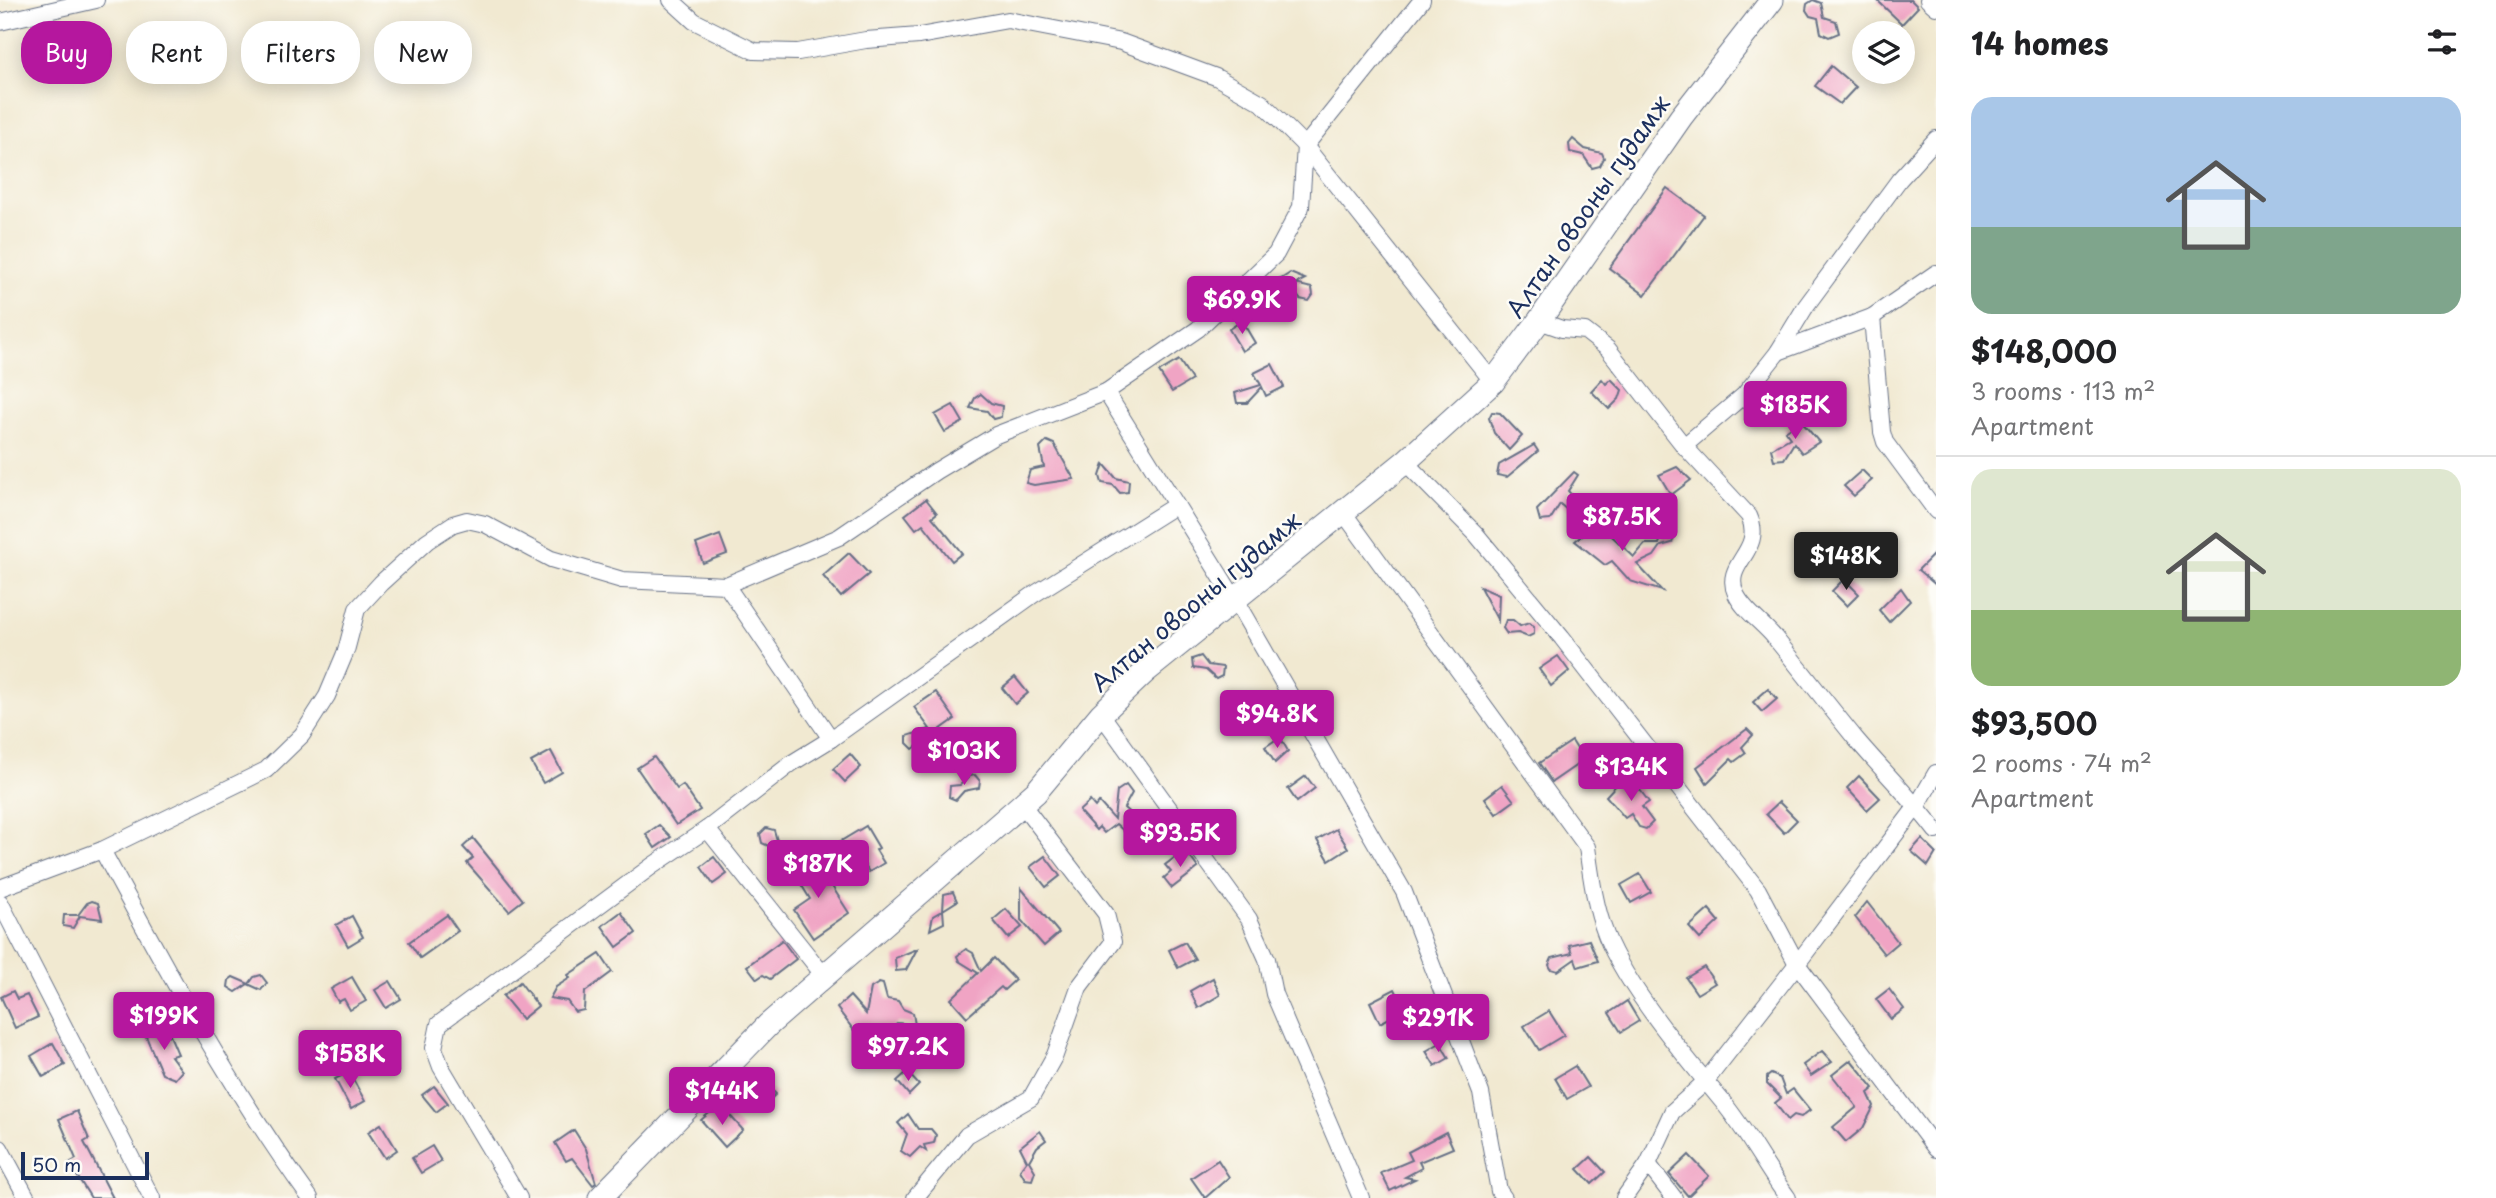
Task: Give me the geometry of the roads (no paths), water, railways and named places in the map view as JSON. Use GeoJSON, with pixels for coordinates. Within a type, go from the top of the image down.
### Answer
{"type":"FeatureCollection","features":[{"type":"Feature","properties":{"kind":"main road","name":"Алтан овооны гудамж"},"geometry":{"type":"LineString","coordinates":[[600,1198],[768,1026],[1022,804],[1101,715],[1146,671],[1405,462],[1493,382],[1539,321],[1681,117],[1772,0]]}},
{"type":"Feature","properties":{"kind":"street"},"geometry":{"type":"LineString","coordinates":[[0,22],[96,0]]}},
{"type":"Feature","properties":{"kind":"street"},"geometry":{"type":"LineString","coordinates":[[671,0],[694,21],[754,51],[798,51],[866,40],[919,36],[1009,20],[1121,42],[1216,77],[1262,103],[1305,146],[1493,382]]}},
{"type":"Feature","properties":{"kind":"street"},"geometry":{"type":"LineString","coordinates":[[0,888],[102,850],[266,770],[302,735],[327,696],[345,651],[357,609],[427,541],[453,524],[467,520],[485,524],[551,559],[622,580],[726,585],[839,537],[936,471],[996,435],[1106,392],[1198,329],[1276,254],[1301,207],[1305,146],[1422,0]]}},
{"type":"Feature","properties":{"kind":"street"},"geometry":{"type":"LineString","coordinates":[[1928,0],[1936,7]]}},
{"type":"Feature","properties":{"kind":"street"},"geometry":{"type":"LineString","coordinates":[[1684,446],[1744,395],[1778,352],[1805,306],[1899,180],[1936,139]]}},
{"type":"Feature","properties":{"kind":"street"},"geometry":{"type":"LineString","coordinates":[[1778,352],[1872,317],[1936,274]]}},
{"type":"Feature","properties":{"kind":"street"},"geometry":{"type":"LineString","coordinates":[[1872,317],[1885,442],[1936,511]]}},
{"type":"Feature","properties":{"kind":"street"},"geometry":{"type":"LineString","coordinates":[[1539,321],[1562,329],[1585,331],[1608,349],[1684,446],[1749,516],[1754,526],[1753,543],[1735,571],[1732,584],[1737,598],[1762,621],[1856,739],[1936,831]]}},
{"type":"Feature","properties":{"kind":"street"},"geometry":{"type":"LineString","coordinates":[[1106,392],[1234,598],[1404,892],[1481,1093],[1499,1191],[1504,1198]]}},
{"type":"Feature","properties":{"kind":"street"},"geometry":{"type":"LineString","coordinates":[[1405,462],[1476,534],[1562,638],[1758,890],[1797,964],[1936,1149]]}},
{"type":"Feature","properties":{"kind":"street"},"geometry":{"type":"LineString","coordinates":[[519,1198],[441,1067],[434,1048],[439,1024],[652,866],[707,829],[792,763],[831,740],[1033,595],[1176,505]]}},
{"type":"Feature","properties":{"kind":"street"},"geometry":{"type":"LineString","coordinates":[[1343,512],[1587,847],[1592,883],[1606,935],[1620,964],[1705,1082],[1723,1102],[1788,1198]]}},
{"type":"Feature","properties":{"kind":"street"},"geometry":{"type":"LineString","coordinates":[[726,585],[831,740]]}},
{"type":"Feature","properties":{"kind":"street"},"geometry":{"type":"LineString","coordinates":[[1101,715],[1249,919],[1267,959],[1274,994],[1361,1198]]}},
{"type":"Feature","properties":{"kind":"street"},"geometry":{"type":"LineString","coordinates":[[1624,1198],[1648,1164],[1672,1112],[1705,1082],[1797,964],[1917,806],[1936,773]]}},
{"type":"Feature","properties":{"kind":"street"},"geometry":{"type":"LineString","coordinates":[[915,1198],[967,1135],[1031,1098],[1055,1055],[1079,987],[1113,942],[1106,914],[1022,804]]}},
{"type":"Feature","properties":{"kind":"street"},"geometry":{"type":"LineString","coordinates":[[707,829],[825,977]]}},
{"type":"Feature","properties":{"kind":"street"},"geometry":{"type":"LineString","coordinates":[[102,850],[193,1019],[275,1150],[310,1198]]}},
{"type":"Feature","properties":{"kind":"street"},"geometry":{"type":"LineString","coordinates":[[0,902],[152,1198]]}},
{"type":"Feature","properties":{"kind":"street"},"geometry":{"type":"LineString","coordinates":[[0,1148],[27,1198]]}},
{"type":"Feature","properties":{"kind":"street"},"geometry":{"type":"LineString","coordinates":[[1648,1164],[1674,1198]]}}]}
